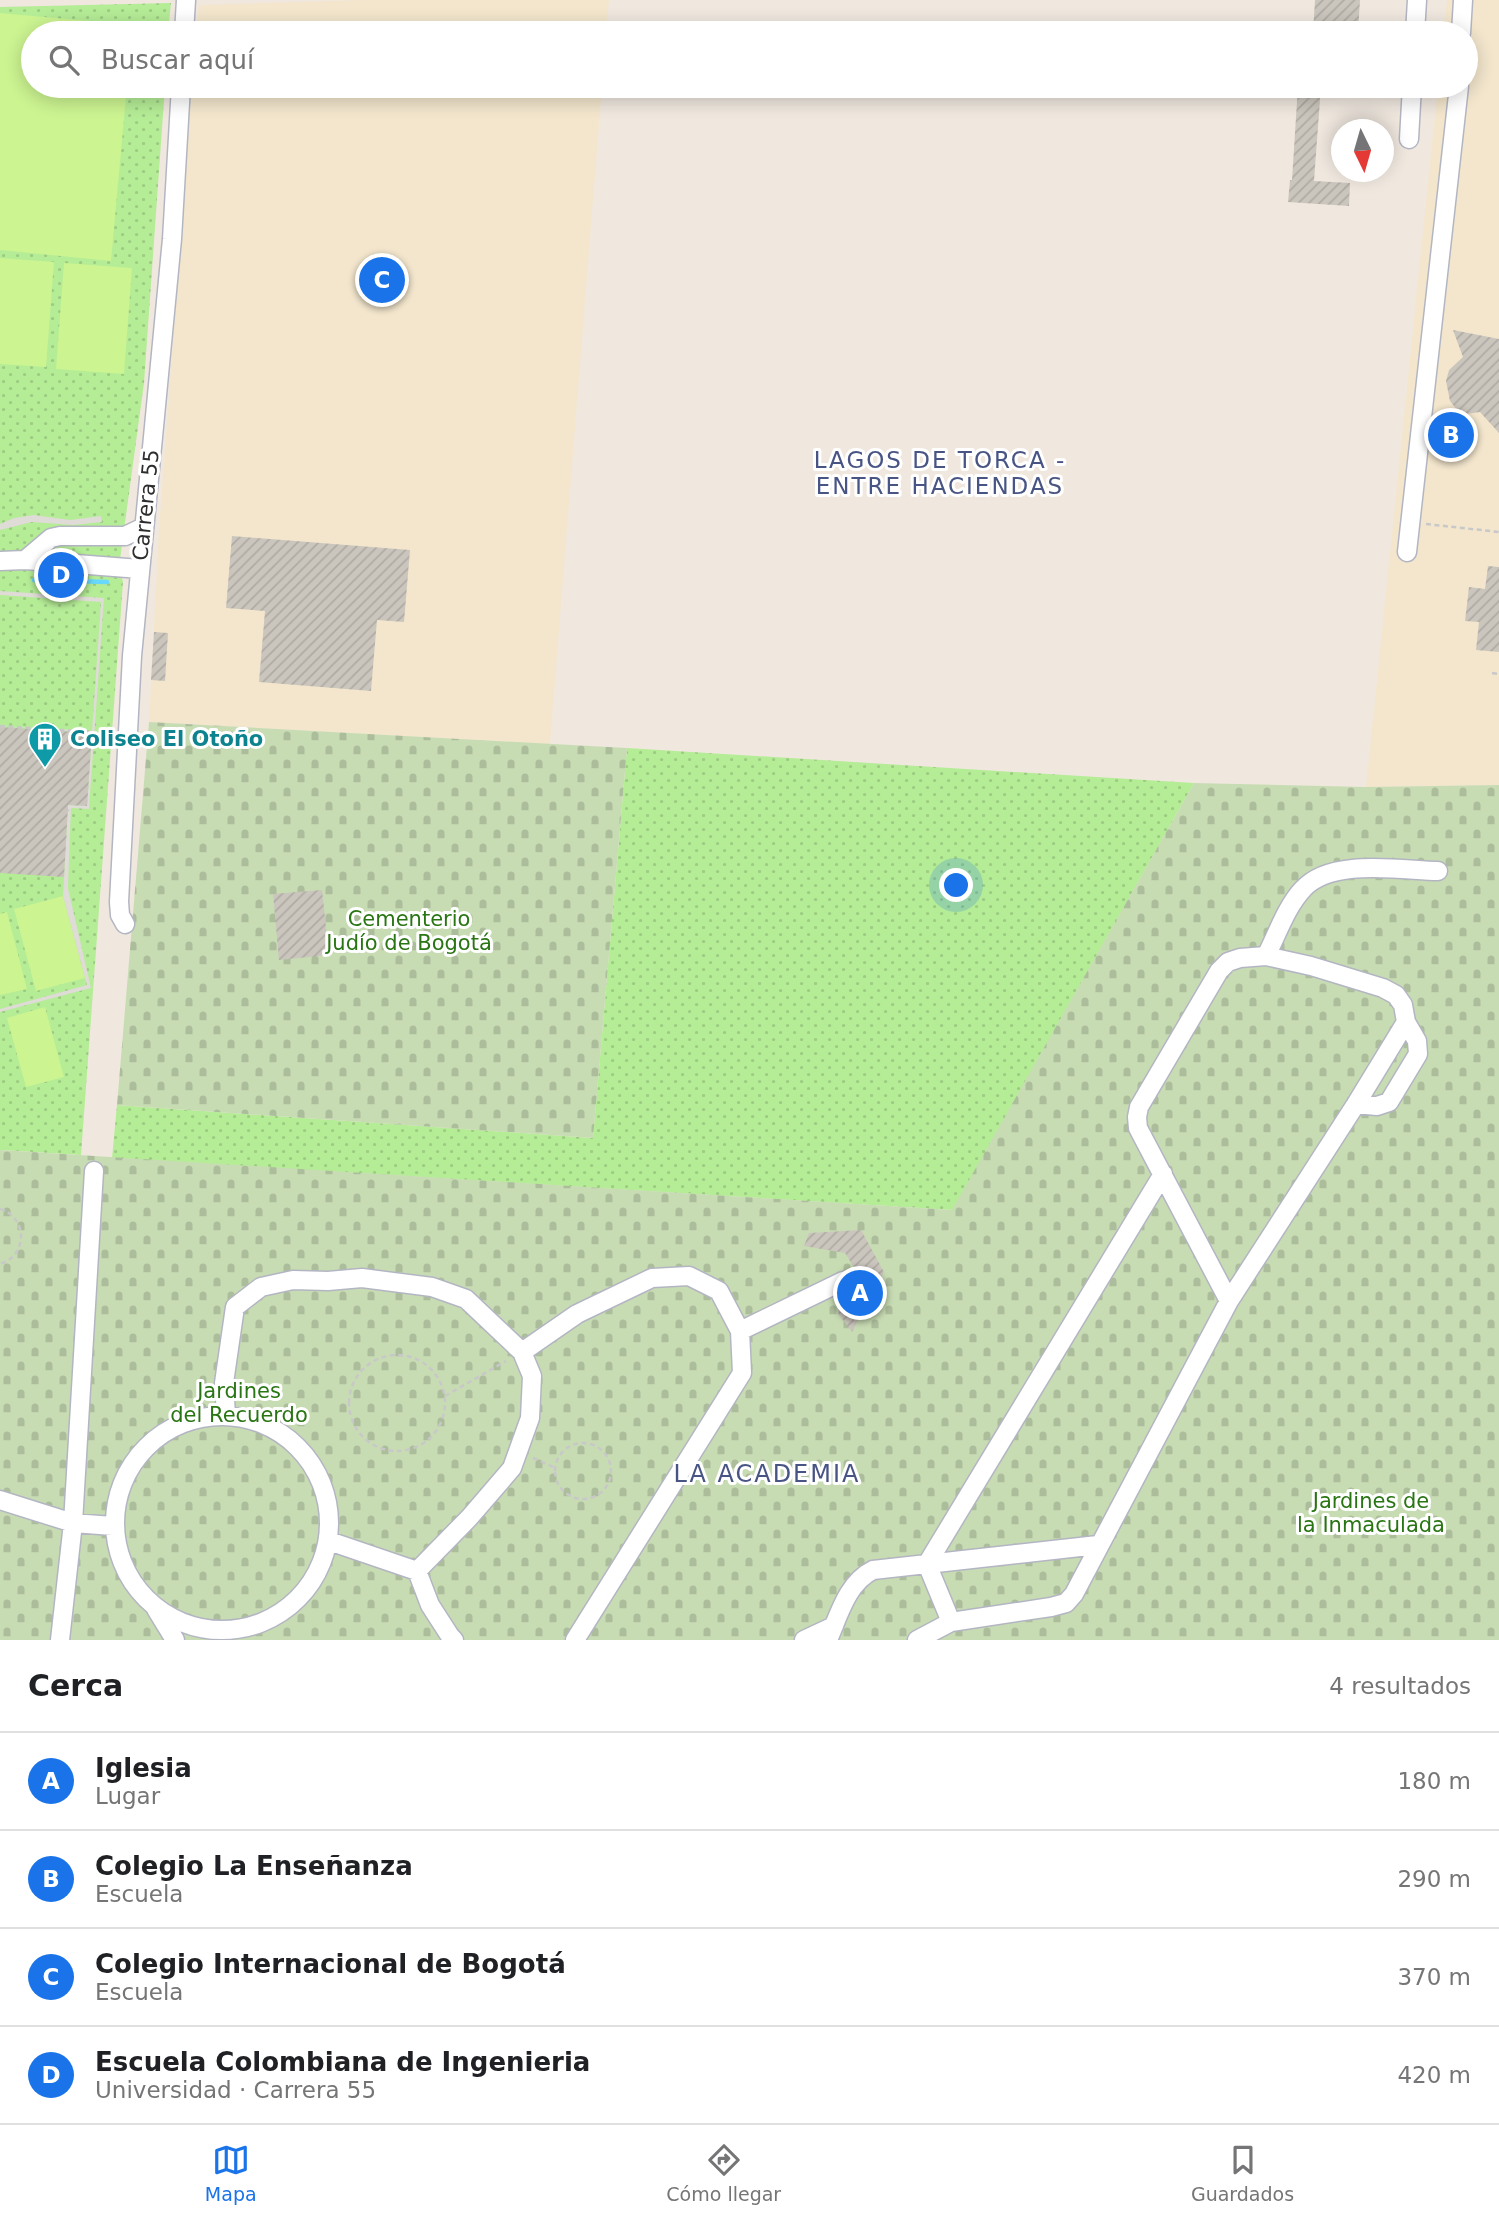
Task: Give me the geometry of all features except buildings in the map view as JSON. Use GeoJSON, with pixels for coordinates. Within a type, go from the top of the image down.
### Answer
{"type":"FeatureCollection","features":[{"type":"Feature","properties":{"kind":"street"},"geometry":{"type":"LineString","coordinates":[[185,21],[186,0]]}},
{"type":"Feature","properties":{"kind":"street"},"geometry":{"type":"LineString","coordinates":[[1416,21],[1417,0]]}},
{"type":"Feature","properties":{"kind":"street"},"geometry":{"type":"LineString","coordinates":[[1462,21],[1463,0]]}},
{"type":"Feature","properties":{"kind":"street","name":"Carrera 55"},"geometry":{"type":"LineString","coordinates":[[125,925],[120,915],[119,902],[132,656],[172,239],[180,98]]}},
{"type":"Feature","properties":{"kind":"street"},"geometry":{"type":"LineString","coordinates":[[1409,139],[1411,98]]}},
{"type":"Feature","properties":{"kind":"street"},"geometry":{"type":"LineString","coordinates":[[1407,552],[1458,98]]}},
{"type":"Feature","properties":{"kind":"street"},"geometry":{"type":"LineString","coordinates":[[25,560],[41,545],[60,536],[125,536],[144,527]]}},
{"type":"Feature","properties":{"kind":"street"},"geometry":{"type":"LineString","coordinates":[[0,561],[25,560],[140,569]]}},
{"type":"Feature","properties":{"kind":"street"},"geometry":{"type":"LineString","coordinates":[[1266,956],[1291,906],[1303,889],[1317,877],[1334,870],[1438,871]]}},
{"type":"Feature","properties":{"kind":"street"},"geometry":{"type":"LineString","coordinates":[[1229,1301],[1138,1128],[1137,1117],[1139,1107],[1219,971],[1228,962],[1266,956],[1311,966],[1383,988],[1396,995],[1403,1005],[1406,1022],[1418,1041],[1418,1054],[1390,1102],[1377,1106],[1356,1104]]}},
{"type":"Feature","properties":{"kind":"street"},"geometry":{"type":"LineString","coordinates":[[917,1640],[951,1622],[1066,1603],[1229,1301],[1406,1022]]}},
{"type":"Feature","properties":{"kind":"street"},"geometry":{"type":"LineString","coordinates":[[60,1640],[73,1523],[94,1171]]}},
{"type":"Feature","properties":{"kind":"street"},"geometry":{"type":"LineString","coordinates":[[927,1564],[1163,1174]]}},
{"type":"Feature","properties":{"kind":"street"},"geometry":{"type":"LineString","coordinates":[[522,1352],[577,1314],[652,1278],[690,1276],[719,1291],[740,1331],[741,1373],[575,1640]]}},
{"type":"Feature","properties":{"kind":"street"},"geometry":{"type":"LineString","coordinates":[[226,1415],[224,1383],[235,1307],[261,1287],[293,1280],[328,1282],[362,1278],[432,1287],[466,1299],[522,1352],[533,1376],[530,1418],[512,1468],[470,1518],[417,1571]]}},
{"type":"Feature","properties":{"kind":"street"},"geometry":{"type":"LineString","coordinates":[[740,1331],[843,1281]]}},
{"type":"Feature","properties":{"kind":"street"},"geometry":{"type":"LineString","coordinates":[[156,1609],[189,1626],[225,1631],[262,1623],[293,1604],[317,1576],[329,1541],[329,1504],[316,1470],[293,1442],[262,1423],[226,1415],[191,1420],[159,1435],[134,1460],[118,1491],[113,1525],[118,1557],[133,1586],[156,1609],[175,1640]]}},
{"type":"Feature","properties":{"kind":"street"},"geometry":{"type":"LineString","coordinates":[[0,1500],[73,1523],[113,1525]]}},
{"type":"Feature","properties":{"kind":"street"},"geometry":{"type":"LineString","coordinates":[[329,1541],[417,1571]]}},
{"type":"Feature","properties":{"kind":"street"},"geometry":{"type":"LineString","coordinates":[[804,1640],[831,1633],[851,1589],[860,1577],[873,1570],[1098,1545]]}},
{"type":"Feature","properties":{"kind":"street"},"geometry":{"type":"LineString","coordinates":[[927,1564],[951,1622]]}},
{"type":"Feature","properties":{"kind":"street"},"geometry":{"type":"LineString","coordinates":[[417,1571],[430,1605],[454,1640]]}},
{"type":"Feature","properties":{"kind":"path"},"geometry":{"type":"LineString","coordinates":[[1410,522],[1499,532]]}},
{"type":"Feature","properties":{"kind":"path"},"geometry":{"type":"LineString","coordinates":[[1492,673],[1499,674]]}},
{"type":"Feature","properties":{"kind":"path"},"geometry":{"type":"LineString","coordinates":[[0,726],[93,732]]}},
{"type":"Feature","properties":{"kind":"path"},"geometry":{"type":"LineString","coordinates":[[0,1209],[13,1217],[22,1233],[18,1251],[12,1258],[0,1264]]}},
{"type":"Feature","properties":{"kind":"path"},"geometry":{"type":"LineString","coordinates":[[445,1396],[522,1352]]}},
{"type":"Feature","properties":{"kind":"path"},"geometry":{"type":"LineString","coordinates":[[386,1356],[417,1359],[431,1368],[440,1381],[445,1396],[445,1412],[434,1433],[416,1448],[400,1452],[384,1450],[369,1443],[358,1432],[350,1418],[348,1402],[351,1386],[359,1373],[371,1362],[386,1356]]}},
{"type":"Feature","properties":{"kind":"path"},"geometry":{"type":"LineString","coordinates":[[581,1443],[590,1444],[606,1455],[611,1472],[610,1481],[598,1494],[581,1499],[565,1492],[556,1477],[556,1468],[564,1451],[581,1443]]}},
{"type":"Feature","properties":{"kind":"path"},"geometry":{"type":"LineString","coordinates":[[517,1452],[556,1468]]}},
{"type":"Feature","properties":{"kind":"shaded area"},"geometry":{"type":"Polygon","coordinates":[[[363,0],[609,0],[607,21],[197,21],[199,5],[363,0]]]}},
{"type":"Feature","properties":{"kind":"shaded area"},"geometry":{"type":"Polygon","coordinates":[[[1447,0],[1499,0],[1499,785],[1366,787],[1437,98],[1478,98],[1478,21],[1444,21],[1447,0]]]}},
{"type":"Feature","properties":{"kind":"shaded area"},"geometry":{"type":"Polygon","coordinates":[[[191,98],[601,98],[550,744],[149,722],[159,530],[191,98]]]}},
{"type":"Feature","properties":{"kind":"shaded area"},"geometry":{"type":"Polygon","coordinates":[[[34,515],[70,520],[101,516],[102,522],[73,525],[32,522],[0,530],[0,524],[14,518],[34,515]]]}},
{"type":"Feature","properties":{"kind":"shaded area"},"geometry":{"type":"Polygon","coordinates":[[[0,591],[104,598],[89,809],[71,808],[68,888],[91,988],[0,1012],[0,1009],[87,985],[63,896],[68,805],[87,806],[92,733],[0,726],[92,731],[101,602],[0,595],[0,591]]]}},
{"type":"Feature","properties":{"kind":"green space"},"geometry":{"type":"Polygon","coordinates":[[[171,3],[169,21],[21,21],[21,98],[164,98],[144,383],[119,567],[123,582],[81,1155],[0,1150],[0,7],[171,3]]]}},
{"type":"Feature","properties":{"kind":"green space"},"geometry":{"type":"Polygon","coordinates":[[[0,13],[89,21],[21,21],[21,98],[126,98],[111,261],[0,250],[0,13]]]}},
{"type":"Feature","properties":{"kind":"green space"},"geometry":{"type":"Polygon","coordinates":[[[0,258],[54,262],[46,367],[0,364],[0,258]]]}},
{"type":"Feature","properties":{"kind":"green space"},"geometry":{"type":"Polygon","coordinates":[[[64,263],[132,268],[124,374],[56,369],[64,263]]]}},
{"type":"Feature","properties":{"kind":"green space","name":"Cementerio Judío de Bogotá"},"geometry":{"type":"Polygon","coordinates":[[[149,722],[627,748],[593,1138],[117,1105],[149,722]]]}},
{"type":"Feature","properties":{"kind":"green space"},"geometry":{"type":"Polygon","coordinates":[[[627,748],[1194,783],[953,1210],[112,1158],[117,1105],[593,1138],[627,748]]]}},
{"type":"Feature","properties":{"kind":"green space","name":"Jardines del Recuerdo"},"geometry":{"type":"Polygon","coordinates":[[[1194,783],[1366,787],[1499,785],[1499,1640],[0,1640],[0,1150],[952,1210],[1194,783]]]}},
{"type":"Feature","properties":{"kind":"green space"},"geometry":{"type":"Polygon","coordinates":[[[63,896],[85,978],[36,991],[14,909],[63,896]]]}},
{"type":"Feature","properties":{"kind":"green space"},"geometry":{"type":"Polygon","coordinates":[[[7,912],[27,989],[0,995],[0,914],[7,912]]]}},
{"type":"Feature","properties":{"kind":"green space"},"geometry":{"type":"Polygon","coordinates":[[[45,1007],[64,1077],[26,1087],[7,1018],[45,1007]]]}},
{"type":"Feature","properties":{"kind":"waterway"},"geometry":{"type":"LineString","coordinates":[[34,580],[107,582]]}},
{"type":"Feature","properties":{"kind":"place","name":"Colegio Internacional de Bogotá"},"geometry":{"type":"Point","coordinates":[382,280]}},
{"type":"Feature","properties":{"kind":"place","name":"Colegio La Enseñanza"},"geometry":{"type":"Point","coordinates":[1451,435]}},
{"type":"Feature","properties":{"kind":"place","name":"Escuela Colombiana de Ingenieria"},"geometry":{"type":"Point","coordinates":[61,575]}},
{"type":"Feature","properties":{"kind":"place","name":"Coliseo El Otoño"},"geometry":{"type":"Point","coordinates":[45,769]}},
{"type":"Feature","properties":{"kind":"place","name":"Iglesia"},"geometry":{"type":"Point","coordinates":[860,1293]}},
{"type":"Feature","properties":{"kind":"district","name":"LAGOS DE TORCA - ENTRE HACIENDAS"},"geometry":{"type":"Point","coordinates":[940,473]}},
{"type":"Feature","properties":{"kind":"district","name":"LA ACADEMIA"},"geometry":{"type":"Point","coordinates":[767,1474]}},
{"type":"Feature","properties":{"kind":"park label","name":"Jardines de la Inmaculada"},"geometry":{"type":"Point","coordinates":[1371,1513]}}]}
